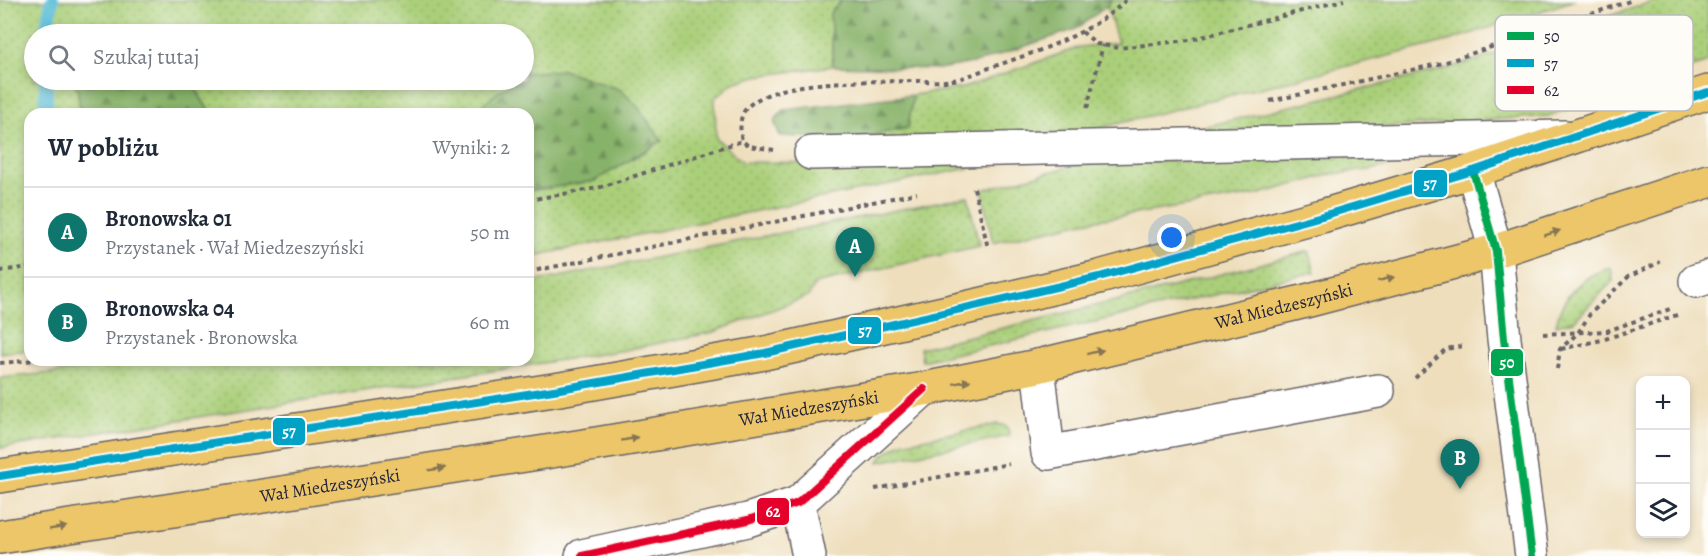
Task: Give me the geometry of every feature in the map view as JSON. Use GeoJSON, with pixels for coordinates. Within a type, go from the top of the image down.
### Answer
{"type":"FeatureCollection","features":[{"type":"Feature","properties":{"kind":"main road"},"geometry":{"type":"LineString","coordinates":[[1693,97],[1708,92]]}},
{"type":"Feature","properties":{"kind":"main road"},"geometry":{"type":"LineString","coordinates":[[0,476],[549,390],[765,352],[1099,277],[1473,171],[1652,111]]}},
{"type":"Feature","properties":{"kind":"main road","name":"Wał Miedzeszyński"},"geometry":{"type":"LineString","coordinates":[[0,537],[579,447],[924,390],[1038,366],[1302,302],[1496,251],[1708,181]]}},
{"type":"Feature","properties":{"kind":"street"},"geometry":{"type":"LineString","coordinates":[[811,153],[1576,137]]}},
{"type":"Feature","properties":{"kind":"street"},"geometry":{"type":"LineString","coordinates":[[1473,171],[1496,251],[1504,339],[1532,556]]}},
{"type":"Feature","properties":{"kind":"street"},"geometry":{"type":"LineString","coordinates":[[1038,366],[1048,453],[1378,391]]}},
{"type":"Feature","properties":{"kind":"street"},"geometry":{"type":"LineString","coordinates":[[582,556],[748,520],[798,503],[924,390]]}},
{"type":"Feature","properties":{"kind":"street"},"geometry":{"type":"LineString","coordinates":[[798,503],[809,556]]}},
{"type":"Feature","properties":{"kind":"path"},"geometry":{"type":"LineString","coordinates":[[811,153],[764,150],[749,146],[742,141],[740,128],[744,111],[755,100],[788,87],[953,80],[1082,32],[1111,15],[1126,0]]}},
{"type":"Feature","properties":{"kind":"path"},"geometry":{"type":"LineString","coordinates":[[1082,32],[1097,44],[1119,48],[1190,40],[1344,0]]}},
{"type":"Feature","properties":{"kind":"path"},"geometry":{"type":"LineString","coordinates":[[1078,146],[1103,45]]}},
{"type":"Feature","properties":{"kind":"path"},"geometry":{"type":"LineString","coordinates":[[534,199],[598,188],[742,141]]}},
{"type":"Feature","properties":{"kind":"path"},"geometry":{"type":"LineString","coordinates":[[972,182],[988,248]]}},
{"type":"Feature","properties":{"kind":"path"},"geometry":{"type":"LineString","coordinates":[[1557,369],[1560,349],[1578,333],[1590,315],[1628,277],[1668,259]]}},
{"type":"Feature","properties":{"kind":"path"},"geometry":{"type":"LineString","coordinates":[[0,271],[24,268]]}},
{"type":"Feature","properties":{"kind":"path"},"geometry":{"type":"LineString","coordinates":[[1552,333],[1607,331],[1678,306],[1702,279]]}},
{"type":"Feature","properties":{"kind":"path"},"geometry":{"type":"LineString","coordinates":[[1560,349],[1602,340],[1687,312]]}},
{"type":"Feature","properties":{"kind":"path"},"geometry":{"type":"LineString","coordinates":[[0,363],[24,361]]}},
{"type":"Feature","properties":{"kind":"path"},"geometry":{"type":"LineString","coordinates":[[867,490],[996,467],[1048,453]]}},
{"type":"Feature","properties":{"kind":"green space"},"geometry":{"type":"Polygon","coordinates":[[[0,0],[842,0],[830,13],[833,66],[756,76],[733,83],[715,98],[716,138],[743,162],[984,165],[534,256],[534,190],[595,181],[563,70],[534,73],[534,24],[24,24],[24,90],[77,90],[80,108],[24,108],[24,351],[0,353],[0,0]]]}},
{"type":"Feature","properties":{"kind":"green space"},"geometry":{"type":"Polygon","coordinates":[[[842,0],[1111,0],[1107,6],[1076,29],[978,62],[939,69],[833,66],[830,13],[842,0]]]}},
{"type":"Feature","properties":{"kind":"green space"},"geometry":{"type":"Polygon","coordinates":[[[1111,0],[1575,0],[1529,15],[1495,15],[1495,26],[1448,41],[1084,132],[850,139],[908,128],[913,95],[963,88],[1080,47],[1118,43],[1107,6],[1111,0]]]}},
{"type":"Feature","properties":{"kind":"green space"},"geometry":{"type":"Polygon","coordinates":[[[1657,0],[1708,0],[1708,62],[1693,67],[1693,15],[1612,15],[1657,0]]]}},
{"type":"Feature","properties":{"kind":"green space"},"geometry":{"type":"Polygon","coordinates":[[[1495,54],[1495,111],[1563,111],[1548,116],[1406,126],[1182,132],[1434,72],[1495,54]]]}},
{"type":"Feature","properties":{"kind":"green space"},"geometry":{"type":"Polygon","coordinates":[[[563,70],[621,90],[638,107],[662,141],[595,181],[534,190],[534,108],[481,108],[501,90],[534,90],[534,72],[563,70]]]}},
{"type":"Feature","properties":{"kind":"green space"},"geometry":{"type":"Polygon","coordinates":[[[77,90],[196,90],[207,108],[80,108],[77,90]]]}},
{"type":"Feature","properties":{"kind":"green space"},"geometry":{"type":"Polygon","coordinates":[[[196,90],[502,90],[480,108],[207,108],[196,90]]]}},
{"type":"Feature","properties":{"kind":"green space"},"geometry":{"type":"Polygon","coordinates":[[[913,95],[908,128],[850,139],[780,136],[774,121],[784,110],[913,95]]]}},
{"type":"Feature","properties":{"kind":"green space"},"geometry":{"type":"Polygon","coordinates":[[[1412,154],[1411,161],[1370,170],[1332,174],[1256,195],[1084,222],[993,243],[982,190],[1082,163],[1110,160],[1222,162],[1412,154]]]}},
{"type":"Feature","properties":{"kind":"green space"},"geometry":{"type":"Polygon","coordinates":[[[968,196],[979,246],[815,284],[809,296],[714,332],[625,350],[534,364],[534,282],[968,196]]]}},
{"type":"Feature","properties":{"kind":"green space"},"geometry":{"type":"Polygon","coordinates":[[[1309,251],[1315,272],[922,361],[920,348],[1153,292],[1309,251]]]}},
{"type":"Feature","properties":{"kind":"green space"},"geometry":{"type":"Polygon","coordinates":[[[1611,267],[1613,281],[1574,321],[1556,325],[1563,305],[1575,288],[1591,275],[1611,267]]]}},
{"type":"Feature","properties":{"kind":"green space"},"geometry":{"type":"Polygon","coordinates":[[[103,366],[523,366],[0,448],[0,378],[103,366]]]}},
{"type":"Feature","properties":{"kind":"green space"},"geometry":{"type":"Polygon","coordinates":[[[998,424],[1007,426],[1010,436],[879,462],[883,455],[902,443],[998,424]]]}},
{"type":"Feature","properties":{"kind":"waterway"},"geometry":{"type":"LineString","coordinates":[[48,24],[52,0]]}},
{"type":"Feature","properties":{"kind":"waterway"},"geometry":{"type":"LineString","coordinates":[[46,90],[46,108]]}},
{"type":"Feature","properties":{"kind":"transit line","name":"57"},"geometry":{"type":"LineString","coordinates":[[1693,97],[1708,92]]}},
{"type":"Feature","properties":{"kind":"transit line","name":"57"},"geometry":{"type":"LineString","coordinates":[[0,476],[560,389],[765,353],[1099,277],[1322,216],[1473,171],[1651,111]]}},
{"type":"Feature","properties":{"kind":"transit line","name":"50"},"geometry":{"type":"LineString","coordinates":[[1473,171],[1496,251],[1504,339],[1532,556]]}},
{"type":"Feature","properties":{"kind":"transit line","name":"62"},"geometry":{"type":"LineString","coordinates":[[582,556],[748,520],[798,503],[924,389]]}},
{"type":"Feature","properties":{"kind":"place","name":"Bronowska 01"},"geometry":{"type":"Point","coordinates":[855,277]}},
{"type":"Feature","properties":{"kind":"place","name":"Bronowska 04"},"geometry":{"type":"Point","coordinates":[1460,489]}}]}
